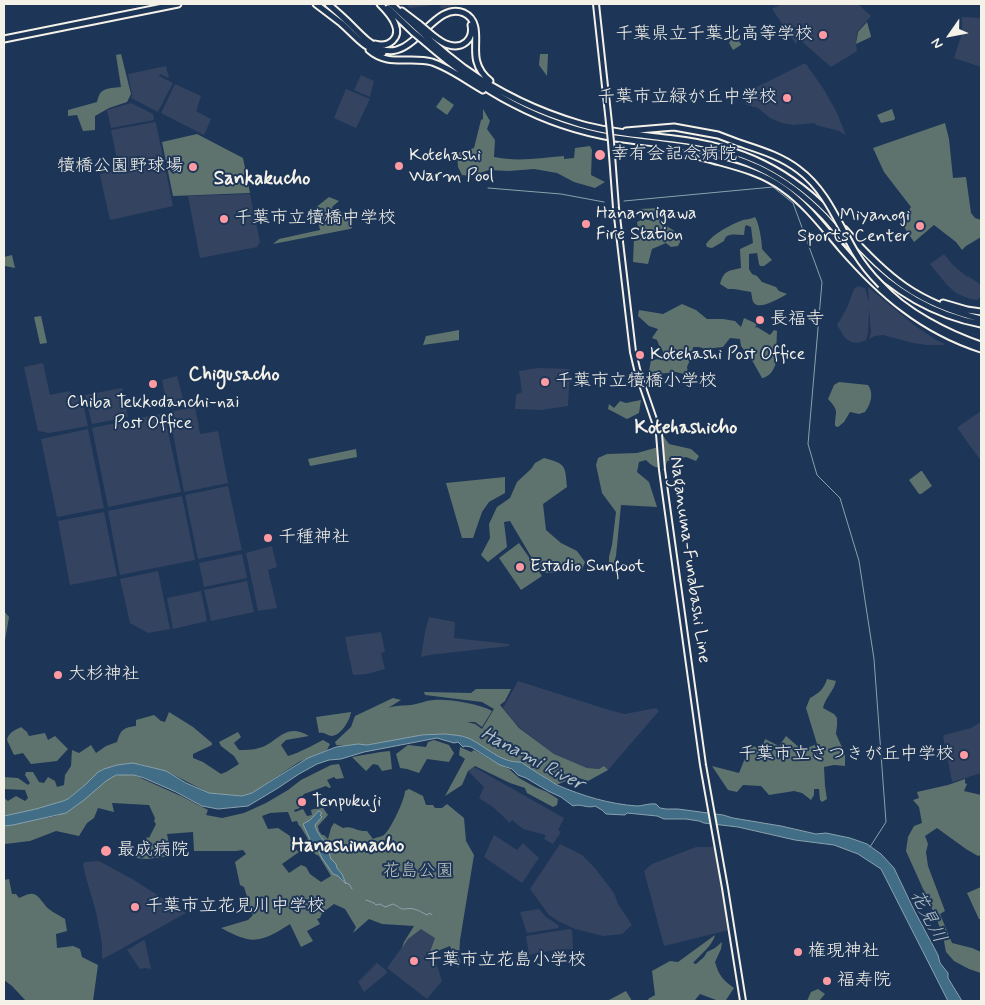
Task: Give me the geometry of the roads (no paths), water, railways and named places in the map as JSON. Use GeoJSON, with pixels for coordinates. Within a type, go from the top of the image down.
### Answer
{"type":"FeatureCollection","features":[{"type":"Feature","properties":{"kind":"highway"},"geometry":{"type":"LineString","coordinates":[[4,38],[162,4]]}},
{"type":"Feature","properties":{"kind":"highway"},"geometry":{"type":"LineString","coordinates":[[4,38],[178,4]]}},
{"type":"Feature","properties":{"kind":"highway"},"geometry":{"type":"LineString","coordinates":[[316,4],[344,22]]}},
{"type":"Feature","properties":{"kind":"highway"},"geometry":{"type":"LineString","coordinates":[[326,4],[360,38],[374,50],[383,53],[402,51],[440,19],[452,15],[462,16],[468,20],[472,28],[469,40],[458,46],[429,39]]}},
{"type":"Feature","properties":{"kind":"highway"},"geometry":{"type":"LineString","coordinates":[[334,4],[344,22]]}},
{"type":"Feature","properties":{"kind":"highway"},"geometry":{"type":"LineString","coordinates":[[360,38],[380,45],[391,43],[395,37],[397,30],[394,22],[382,4]]}},
{"type":"Feature","properties":{"kind":"highway"},"geometry":{"type":"LineString","coordinates":[[382,4],[416,28],[465,68],[517,99],[545,111],[580,124],[615,132],[675,139],[725,149],[750,157],[792,181],[814,198],[864,252],[895,281],[913,293],[965,315],[979,324]]}},
{"type":"Feature","properties":{"kind":"highway"},"geometry":{"type":"LineString","coordinates":[[393,4],[461,72],[509,102]]}},
{"type":"Feature","properties":{"kind":"highway"},"geometry":{"type":"LineString","coordinates":[[360,38],[382,50],[396,50],[409,44],[444,14],[464,13],[470,18],[475,27],[476,61],[483,74],[499,87],[545,111]]}},
{"type":"Feature","properties":{"kind":"highway"},"geometry":{"type":"LineString","coordinates":[[360,38],[374,55],[397,61],[421,60],[436,64],[483,90],[542,118],[614,140],[700,149],[736,158],[760,168],[790,186],[810,202],[859,256],[892,285],[922,304],[981,318]]}},
{"type":"Feature","properties":{"kind":"highway"},"geometry":{"type":"LineString","coordinates":[[615,132],[674,127],[718,135],[761,150],[788,163],[811,181],[823,195],[862,263],[881,285],[910,309],[950,335]]}},
{"type":"Feature","properties":{"kind":"highway"},"geometry":{"type":"LineString","coordinates":[[614,140],[683,152],[744,169],[767,178],[782,187],[802,204],[883,293],[920,321],[981,349]]}},
{"type":"Feature","properties":{"kind":"highway"},"geometry":{"type":"LineString","coordinates":[[965,315],[981,312]]}},
{"type":"Feature","properties":{"kind":"highway"},"geometry":{"type":"LineString","coordinates":[[962,340],[981,345]]}},
{"type":"Feature","properties":{"kind":"main road","name":"Naganuma-Funabashi Line"},"geometry":{"type":"LineString","coordinates":[[596,4],[609,123],[614,140],[616,208],[633,352],[638,373],[659,434],[662,470],[702,765],[739,973],[742,1001]]}},
{"type":"Feature","properties":{"kind":"waterway"},"geometry":{"type":"LineString","coordinates":[[624,201],[773,187],[793,203],[822,282],[808,444],[817,475],[840,498],[859,561],[874,659],[886,822],[870,847]]}},
{"type":"Feature","properties":{"kind":"waterway"},"geometry":{"type":"LineString","coordinates":[[488,188],[561,194],[604,202]]}},
{"type":"Feature","properties":{"kind":"waterway"},"geometry":{"type":"LineString","coordinates":[[346,883],[352,889]]}},
{"type":"Feature","properties":{"kind":"waterway"},"geometry":{"type":"LineString","coordinates":[[366,900],[376,905],[380,904],[385,907],[393,904],[401,909],[414,909],[427,915],[430,913],[432,915]]}},
{"type":"Feature","properties":{"kind":"place","name":"千葉県立千葉北高等学校"},"geometry":{"type":"Point","coordinates":[823,35]}},
{"type":"Feature","properties":{"kind":"place","name":"千葉市立緑が丘中学校"},"geometry":{"type":"Point","coordinates":[787,98]}},
{"type":"Feature","properties":{"kind":"place","name":"幸有会記念病院"},"geometry":{"type":"Point","coordinates":[600,155]}},
{"type":"Feature","properties":{"kind":"place","name":"Kotehashi Warm Pool"},"geometry":{"type":"Point","coordinates":[399,166]}},
{"type":"Feature","properties":{"kind":"place","name":"犢橋公園野球場"},"geometry":{"type":"Point","coordinates":[193,167]}},
{"type":"Feature","properties":{"kind":"place","name":"千葉市立犢橋中学校"},"geometry":{"type":"Point","coordinates":[224,219]}},
{"type":"Feature","properties":{"kind":"place","name":"Hanamigawa Fire Station"},"geometry":{"type":"Point","coordinates":[586,224]}},
{"type":"Feature","properties":{"kind":"place","name":"Miyanogi Sports Center"},"geometry":{"type":"Point","coordinates":[920,226]}},
{"type":"Feature","properties":{"kind":"place","name":"長福寺"},"geometry":{"type":"Point","coordinates":[760,320]}},
{"type":"Feature","properties":{"kind":"place","name":"Kotehashi Post Office"},"geometry":{"type":"Point","coordinates":[640,355]}},
{"type":"Feature","properties":{"kind":"place","name":"千葉市立犢橋小学校"},"geometry":{"type":"Point","coordinates":[545,382]}},
{"type":"Feature","properties":{"kind":"place","name":"Chiba Tekkodanchi-nai Post Office"},"geometry":{"type":"Point","coordinates":[153,384]}},
{"type":"Feature","properties":{"kind":"place","name":"千種神社"},"geometry":{"type":"Point","coordinates":[268,538]}},
{"type":"Feature","properties":{"kind":"place","name":"Estadio Sunfoot"},"geometry":{"type":"Point","coordinates":[520,567]}},
{"type":"Feature","properties":{"kind":"place","name":"大杉神社"},"geometry":{"type":"Point","coordinates":[58,675]}},
{"type":"Feature","properties":{"kind":"place","name":"千葉市立さつきが丘中学校"},"geometry":{"type":"Point","coordinates":[964,755]}},
{"type":"Feature","properties":{"kind":"place","name":"Tenpukuji"},"geometry":{"type":"Point","coordinates":[302,802]}},
{"type":"Feature","properties":{"kind":"place","name":"最成病院"},"geometry":{"type":"Point","coordinates":[106,851]}},
{"type":"Feature","properties":{"kind":"place","name":"千葉市立花見川中学校"},"geometry":{"type":"Point","coordinates":[135,907]}},
{"type":"Feature","properties":{"kind":"place","name":"権現神社"},"geometry":{"type":"Point","coordinates":[798,952]}},
{"type":"Feature","properties":{"kind":"place","name":"千葉市立花島小学校"},"geometry":{"type":"Point","coordinates":[414,961]}},
{"type":"Feature","properties":{"kind":"place","name":"福寿院"},"geometry":{"type":"Point","coordinates":[827,981]}},
{"type":"Feature","properties":{"kind":"district","name":"Sankakucho"},"geometry":{"type":"Point","coordinates":[262,180]}},
{"type":"Feature","properties":{"kind":"district","name":"Chigusacho"},"geometry":{"type":"Point","coordinates":[234,376]}},
{"type":"Feature","properties":{"kind":"district","name":"Kotehashicho"},"geometry":{"type":"Point","coordinates":[686,429]}},
{"type":"Feature","properties":{"kind":"district","name":"Hanashimacho"},"geometry":{"type":"Point","coordinates":[348,847]}},
{"type":"Feature","properties":{"kind":"water label","name":"Hanami River"},"geometry":{"type":"Point","coordinates":[532,760]}},
{"type":"Feature","properties":{"kind":"water label","name":"花見川"},"geometry":{"type":"Point","coordinates":[927,917]}},
{"type":"Feature","properties":{"kind":"park label","name":"花島公園"},"geometry":{"type":"Point","coordinates":[418,872]}}]}
